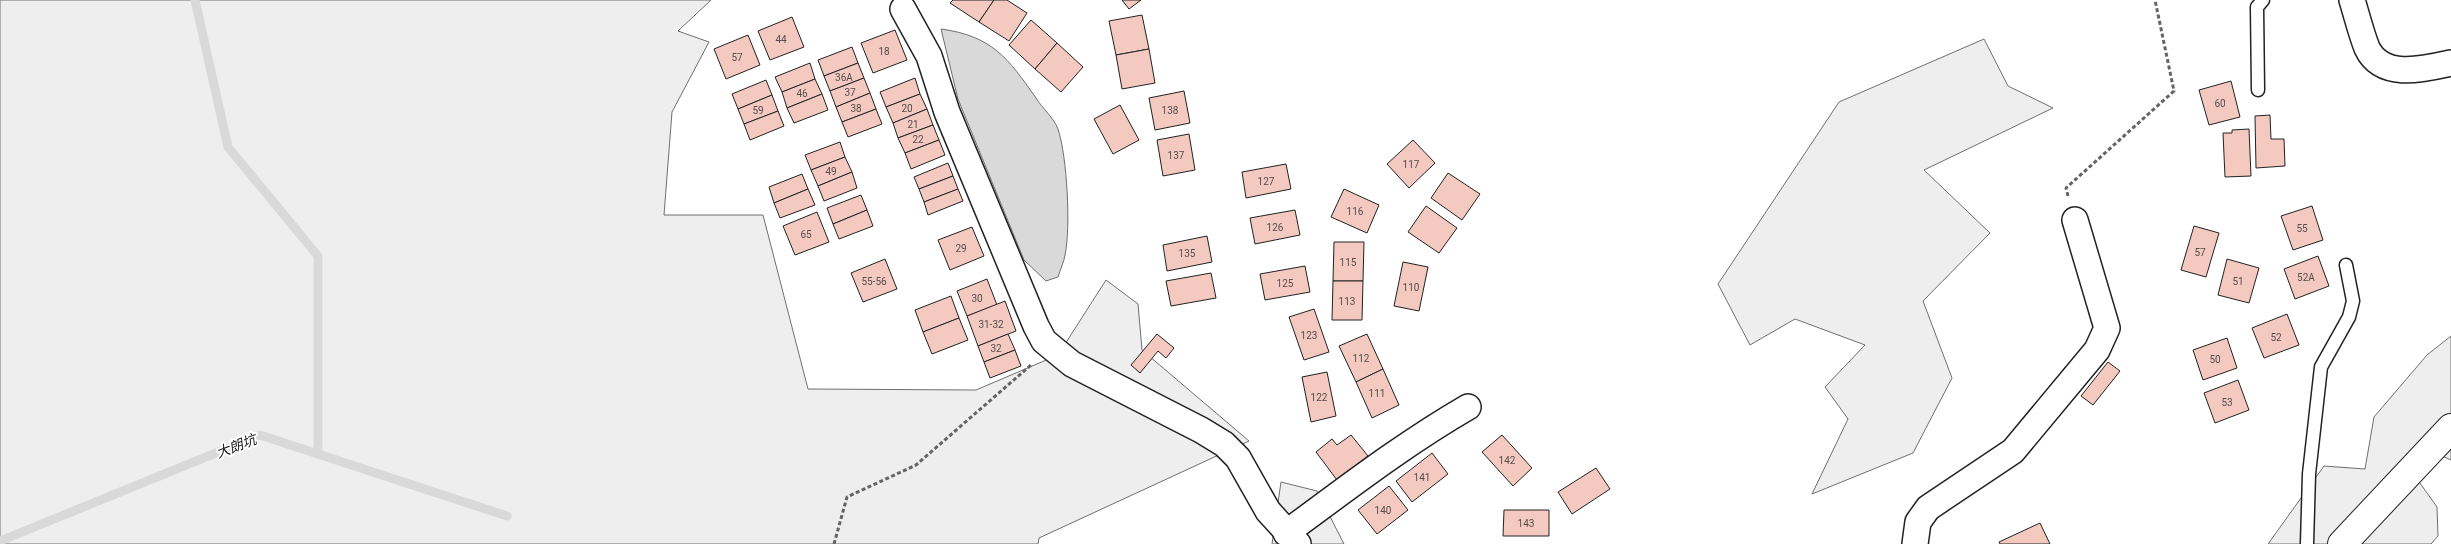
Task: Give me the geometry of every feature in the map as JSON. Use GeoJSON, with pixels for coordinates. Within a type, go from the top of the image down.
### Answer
{"type":"FeatureCollection","features":[{"type":"Feature","properties":{"kind":"main road"},"geometry":{"type":"LineString","coordinates":[[2342,544],[2451,428]]}},
{"type":"Feature","properties":{"kind":"street"},"geometry":{"type":"LineString","coordinates":[[2352,0],[2368,49],[2380,64],[2401,71],[2451,63]]}},
{"type":"Feature","properties":{"kind":"street"},"geometry":{"type":"LineString","coordinates":[[903,9],[929,56],[947,112],[1036,326],[1044,341],[1072,364],[1201,430],[1224,444],[1238,458],[1268,511],[1292,538],[1377,466],[1433,427],[1468,407]]}},
{"type":"Feature","properties":{"kind":"street"},"geometry":{"type":"LineString","coordinates":[[1914,544],[1918,522],[1928,508],[2013,451],[2097,350],[2104,338],[2107,328],[2075,220]]}},
{"type":"Feature","properties":{"kind":"lane"},"geometry":{"type":"LineString","coordinates":[[2258,90],[2257,7],[2263,0]]}},
{"type":"Feature","properties":{"kind":"lane"},"geometry":{"type":"LineString","coordinates":[[2307,544],[2309,474],[2321,367],[2349,317],[2353,301],[2346,265]]}},
{"type":"Feature","properties":{"kind":"path"},"geometry":{"type":"LineString","coordinates":[[2075,220],[2066,188],[2174,91],[2155,0]]}},
{"type":"Feature","properties":{"kind":"path"},"geometry":{"type":"LineString","coordinates":[[834,544],[847,497],[916,465],[1039,358],[1044,341]]}},
{"type":"Feature","properties":{"kind":"shaded area"},"geometry":{"type":"Polygon","coordinates":[[[0,0],[711,0],[678,31],[709,42],[672,112],[664,215],[763,215],[808,389],[976,390],[1058,355],[1106,280],[1138,304],[1142,350],[1249,441],[1039,538],[1038,544],[0,544],[0,0]]]}},
{"type":"Feature","properties":{"kind":"shaded area"},"geometry":{"type":"Polygon","coordinates":[[[941,29],[973,37],[997,51],[1017,71],[1058,129],[1066,173],[1068,227],[1064,260],[1058,277],[1046,281],[1024,260],[958,99],[941,29]]]}},
{"type":"Feature","properties":{"kind":"shaded area"},"geometry":{"type":"Polygon","coordinates":[[[1984,39],[2008,86],[2053,108],[1924,170],[1990,233],[1923,301],[1952,378],[1913,453],[1812,494],[1848,419],[1825,387],[1865,345],[1795,319],[1750,345],[1718,284],[1839,102],[1984,39]]]}},
{"type":"Feature","properties":{"kind":"shaded area"},"geometry":{"type":"Polygon","coordinates":[[[2451,336],[2451,460],[2433,452],[2412,472],[2437,507],[2438,536],[2431,544],[2268,544],[2324,466],[2365,469],[2374,417],[2427,355],[2451,336]]]}},
{"type":"Feature","properties":{"kind":"shaded area"},"geometry":{"type":"Polygon","coordinates":[[[1281,482],[1317,491],[1344,544],[1272,544],[1281,482]]]}},
{"type":"Feature","properties":{"kind":"building"},"geometry":{"type":"Polygon","coordinates":[[[953,0],[994,0],[979,22],[950,3],[953,0]]]}},
{"type":"Feature","properties":{"kind":"building"},"geometry":{"type":"Polygon","coordinates":[[[994,0],[1007,0],[1027,13],[1009,41],[979,22],[994,0]]]}},
{"type":"Feature","properties":{"kind":"building"},"geometry":{"type":"Polygon","coordinates":[[[1122,0],[1141,0],[1129,9],[1122,0]]]}},
{"type":"Feature","properties":{"kind":"building"},"geometry":{"type":"Polygon","coordinates":[[[1142,15],[1149,49],[1116,55],[1109,21],[1142,15]]]}},
{"type":"Feature","properties":{"kind":"building"},"geometry":{"type":"Polygon","coordinates":[[[792,17],[804,47],[770,60],[758,31],[792,17]]]}},
{"type":"Feature","properties":{"kind":"building"},"geometry":{"type":"Polygon","coordinates":[[[1031,20],[1057,43],[1035,69],[1009,45],[1031,20]]]}},
{"type":"Feature","properties":{"kind":"building"},"geometry":{"type":"Polygon","coordinates":[[[895,30],[907,60],[873,73],[861,43],[895,30]]]}},
{"type":"Feature","properties":{"kind":"building"},"geometry":{"type":"Polygon","coordinates":[[[748,35],[760,65],[726,79],[714,49],[748,35]]]}},
{"type":"Feature","properties":{"kind":"building"},"geometry":{"type":"Polygon","coordinates":[[[1057,43],[1083,67],[1061,92],[1035,69],[1057,43]]]}},
{"type":"Feature","properties":{"kind":"building"},"geometry":{"type":"Polygon","coordinates":[[[852,47],[858,63],[824,76],[818,60],[852,47]]]}},
{"type":"Feature","properties":{"kind":"building"},"geometry":{"type":"Polygon","coordinates":[[[1149,49],[1155,83],[1122,89],[1116,55],[1149,49]]]}},
{"type":"Feature","properties":{"kind":"building"},"geometry":{"type":"Polygon","coordinates":[[[810,63],[815,79],[782,92],[775,77],[810,63]]]}},
{"type":"Feature","properties":{"kind":"building"},"geometry":{"type":"Polygon","coordinates":[[[858,63],[864,78],[830,91],[824,76],[858,63]]]}},
{"type":"Feature","properties":{"kind":"building"},"geometry":{"type":"Polygon","coordinates":[[[864,78],[870,93],[836,107],[830,91],[864,78]]]}},
{"type":"Feature","properties":{"kind":"building"},"geometry":{"type":"Polygon","coordinates":[[[915,78],[920,94],[886,107],[880,92],[915,78]]]}},
{"type":"Feature","properties":{"kind":"building"},"geometry":{"type":"Polygon","coordinates":[[[815,79],[822,94],[787,108],[782,92],[815,79]]]}},
{"type":"Feature","properties":{"kind":"building"},"geometry":{"type":"Polygon","coordinates":[[[766,80],[772,95],[738,109],[732,94],[766,80]]]}},
{"type":"Feature","properties":{"kind":"building"},"geometry":{"type":"Polygon","coordinates":[[[2231,81],[2240,117],[2209,125],[2199,90],[2231,81]]]}},
{"type":"Feature","properties":{"kind":"building"},"geometry":{"type":"Polygon","coordinates":[[[1184,91],[1190,123],[1155,130],[1149,98],[1184,91]]]}},
{"type":"Feature","properties":{"kind":"building"},"geometry":{"type":"Polygon","coordinates":[[[870,93],[876,109],[842,122],[836,107],[870,93]]]}},
{"type":"Feature","properties":{"kind":"building"},"geometry":{"type":"Polygon","coordinates":[[[822,94],[828,110],[794,123],[787,108],[822,94]]]}},
{"type":"Feature","properties":{"kind":"building"},"geometry":{"type":"Polygon","coordinates":[[[920,94],[927,109],[893,123],[886,107],[920,94]]]}},
{"type":"Feature","properties":{"kind":"building"},"geometry":{"type":"Polygon","coordinates":[[[772,95],[778,111],[744,124],[738,109],[772,95]]]}},
{"type":"Feature","properties":{"kind":"building"},"geometry":{"type":"Polygon","coordinates":[[[1120,105],[1139,140],[1113,154],[1094,119],[1120,105]]]}},
{"type":"Feature","properties":{"kind":"building"},"geometry":{"type":"Polygon","coordinates":[[[876,109],[882,124],[848,137],[842,122],[876,109]]]}},
{"type":"Feature","properties":{"kind":"building"},"geometry":{"type":"Polygon","coordinates":[[[927,109],[933,125],[898,138],[893,123],[927,109]]]}},
{"type":"Feature","properties":{"kind":"building"},"geometry":{"type":"Polygon","coordinates":[[[778,111],[784,126],[750,140],[744,124],[778,111]]]}},
{"type":"Feature","properties":{"kind":"building"},"geometry":{"type":"Polygon","coordinates":[[[2270,115],[2271,139],[2284,139],[2285,166],[2256,168],[2255,116],[2270,115]]]}},
{"type":"Feature","properties":{"kind":"building"},"geometry":{"type":"Polygon","coordinates":[[[933,125],[939,140],[905,153],[898,138],[933,125]]]}},
{"type":"Feature","properties":{"kind":"building"},"geometry":{"type":"Polygon","coordinates":[[[2249,129],[2251,176],[2225,177],[2223,133],[2232,133],[2232,130],[2249,129]]]}},
{"type":"Feature","properties":{"kind":"building"},"geometry":{"type":"Polygon","coordinates":[[[1189,134],[1195,170],[1163,176],[1157,140],[1189,134]]]}},
{"type":"Feature","properties":{"kind":"building"},"geometry":{"type":"Polygon","coordinates":[[[939,140],[945,155],[911,169],[905,153],[939,140]]]}},
{"type":"Feature","properties":{"kind":"building"},"geometry":{"type":"Polygon","coordinates":[[[1413,140],[1435,163],[1409,188],[1387,164],[1413,140]]]}},
{"type":"Feature","properties":{"kind":"building"},"geometry":{"type":"Polygon","coordinates":[[[840,142],[845,157],[811,170],[805,155],[840,142]]]}},
{"type":"Feature","properties":{"kind":"building"},"geometry":{"type":"Polygon","coordinates":[[[845,157],[852,172],[818,186],[811,170],[845,157]]]}},
{"type":"Feature","properties":{"kind":"building"},"geometry":{"type":"Polygon","coordinates":[[[948,163],[953,176],[919,189],[914,177],[948,163]]]}},
{"type":"Feature","properties":{"kind":"building"},"geometry":{"type":"Polygon","coordinates":[[[1286,164],[1291,189],[1246,198],[1242,172],[1286,164]]]}},
{"type":"Feature","properties":{"kind":"building"},"geometry":{"type":"Polygon","coordinates":[[[852,172],[857,188],[824,201],[818,186],[852,172]]]}},
{"type":"Feature","properties":{"kind":"building"},"geometry":{"type":"Polygon","coordinates":[[[1448,173],[1480,194],[1462,220],[1431,198],[1448,173]]]}},
{"type":"Feature","properties":{"kind":"building"},"geometry":{"type":"Polygon","coordinates":[[[802,174],[808,189],[774,203],[769,187],[802,174]]]}},
{"type":"Feature","properties":{"kind":"building"},"geometry":{"type":"Polygon","coordinates":[[[953,176],[958,189],[924,202],[919,189],[953,176]]]}},
{"type":"Feature","properties":{"kind":"building"},"geometry":{"type":"Polygon","coordinates":[[[808,189],[815,205],[780,218],[774,203],[808,189]]]}},
{"type":"Feature","properties":{"kind":"building"},"geometry":{"type":"Polygon","coordinates":[[[958,189],[963,201],[928,215],[924,202],[958,189]]]}},
{"type":"Feature","properties":{"kind":"building"},"geometry":{"type":"Polygon","coordinates":[[[1344,189],[1379,205],[1367,233],[1331,217],[1344,189]]]}},
{"type":"Feature","properties":{"kind":"building"},"geometry":{"type":"Polygon","coordinates":[[[861,195],[867,210],[833,224],[827,208],[861,195]]]}},
{"type":"Feature","properties":{"kind":"building"},"geometry":{"type":"Polygon","coordinates":[[[1426,206],[1457,228],[1439,253],[1408,232],[1426,206]]]}},
{"type":"Feature","properties":{"kind":"building"},"geometry":{"type":"Polygon","coordinates":[[[2312,206],[2323,240],[2293,250],[2281,216],[2312,206]]]}},
{"type":"Feature","properties":{"kind":"building"},"geometry":{"type":"Polygon","coordinates":[[[867,210],[873,226],[839,239],[833,224],[867,210]]]}},
{"type":"Feature","properties":{"kind":"building"},"geometry":{"type":"Polygon","coordinates":[[[1295,210],[1300,235],[1255,244],[1250,218],[1295,210]]]}},
{"type":"Feature","properties":{"kind":"building"},"geometry":{"type":"Polygon","coordinates":[[[817,212],[829,242],[795,255],[783,226],[817,212]]]}},
{"type":"Feature","properties":{"kind":"building"},"geometry":{"type":"Polygon","coordinates":[[[2194,226],[2219,233],[2206,277],[2181,270],[2194,226]]]}},
{"type":"Feature","properties":{"kind":"building"},"geometry":{"type":"Polygon","coordinates":[[[972,227],[984,256],[950,270],[938,240],[972,227]]]}},
{"type":"Feature","properties":{"kind":"building"},"geometry":{"type":"Polygon","coordinates":[[[1207,236],[1212,262],[1167,271],[1163,245],[1207,236]]]}},
{"type":"Feature","properties":{"kind":"building"},"geometry":{"type":"Polygon","coordinates":[[[1334,242],[1364,242],[1363,281],[1333,281],[1334,242]]]}},
{"type":"Feature","properties":{"kind":"building"},"geometry":{"type":"Polygon","coordinates":[[[2318,256],[2329,286],[2295,299],[2284,269],[2318,256]]]}},
{"type":"Feature","properties":{"kind":"building"},"geometry":{"type":"Polygon","coordinates":[[[885,259],[897,289],[863,302],[851,273],[885,259]]]}},
{"type":"Feature","properties":{"kind":"building"},"geometry":{"type":"Polygon","coordinates":[[[2227,259],[2259,268],[2249,303],[2218,295],[2227,259]]]}},
{"type":"Feature","properties":{"kind":"building"},"geometry":{"type":"Polygon","coordinates":[[[1403,262],[1428,267],[1419,311],[1394,306],[1403,262]]]}},
{"type":"Feature","properties":{"kind":"building"},"geometry":{"type":"Polygon","coordinates":[[[1305,266],[1310,292],[1265,300],[1260,274],[1305,266]]]}},
{"type":"Feature","properties":{"kind":"building"},"geometry":{"type":"Polygon","coordinates":[[[1211,273],[1216,298],[1171,306],[1166,281],[1211,273]]]}},
{"type":"Feature","properties":{"kind":"building"},"geometry":{"type":"Polygon","coordinates":[[[987,279],[997,305],[967,316],[957,291],[987,279]]]}},
{"type":"Feature","properties":{"kind":"building"},"geometry":{"type":"Polygon","coordinates":[[[1333,281],[1363,281],[1362,320],[1332,320],[1333,281]]]}},
{"type":"Feature","properties":{"kind":"building"},"geometry":{"type":"Polygon","coordinates":[[[951,296],[959,318],[923,332],[915,310],[951,296]]]}},
{"type":"Feature","properties":{"kind":"building"},"geometry":{"type":"Polygon","coordinates":[[[1005,301],[1016,331],[978,346],[967,316],[1005,301]]]}},
{"type":"Feature","properties":{"kind":"building"},"geometry":{"type":"Polygon","coordinates":[[[1314,309],[1329,352],[1304,360],[1289,317],[1314,309]]]}},
{"type":"Feature","properties":{"kind":"building"},"geometry":{"type":"Polygon","coordinates":[[[2287,314],[2299,345],[2264,358],[2252,328],[2287,314]]]}},
{"type":"Feature","properties":{"kind":"building"},"geometry":{"type":"Polygon","coordinates":[[[959,318],[968,340],[932,354],[923,332],[959,318]]]}},
{"type":"Feature","properties":{"kind":"building"},"geometry":{"type":"Polygon","coordinates":[[[1008,334],[1015,350],[984,362],[978,346],[1008,334]]]}},
{"type":"Feature","properties":{"kind":"building"},"geometry":{"type":"Polygon","coordinates":[[[1157,334],[1174,348],[1166,358],[1158,351],[1140,373],[1131,365],[1157,334]]]}},
{"type":"Feature","properties":{"kind":"building"},"geometry":{"type":"Polygon","coordinates":[[[1367,334],[1383,369],[1356,382],[1339,346],[1367,334]]]}},
{"type":"Feature","properties":{"kind":"building"},"geometry":{"type":"Polygon","coordinates":[[[2227,338],[2237,368],[2203,380],[2193,350],[2227,338]]]}},
{"type":"Feature","properties":{"kind":"building"},"geometry":{"type":"Polygon","coordinates":[[[1015,350],[1021,366],[990,378],[984,362],[1015,350]]]}},
{"type":"Feature","properties":{"kind":"building"},"geometry":{"type":"Polygon","coordinates":[[[2108,362],[2120,371],[2093,405],[2081,396],[2108,362]]]}},
{"type":"Feature","properties":{"kind":"building"},"geometry":{"type":"Polygon","coordinates":[[[1383,369],[1399,405],[1372,418],[1356,382],[1383,369]]]}},
{"type":"Feature","properties":{"kind":"building"},"geometry":{"type":"Polygon","coordinates":[[[1327,372],[1336,416],[1311,422],[1302,377],[1327,372]]]}},
{"type":"Feature","properties":{"kind":"building"},"geometry":{"type":"Polygon","coordinates":[[[2238,380],[2249,410],[2215,423],[2204,393],[2238,380]]]}},
{"type":"Feature","properties":{"kind":"building"},"geometry":{"type":"Polygon","coordinates":[[[1351,435],[1368,456],[1337,480],[1316,452],[1332,439],[1337,445],[1351,435]]]}},
{"type":"Feature","properties":{"kind":"building"},"geometry":{"type":"Polygon","coordinates":[[[1502,435],[1532,468],[1513,486],[1482,452],[1502,435]]]}},
{"type":"Feature","properties":{"kind":"building"},"geometry":{"type":"Polygon","coordinates":[[[1432,453],[1448,474],[1412,502],[1396,481],[1432,453]]]}},
{"type":"Feature","properties":{"kind":"building"},"geometry":{"type":"Polygon","coordinates":[[[1596,468],[1610,489],[1572,514],[1558,492],[1596,468]]]}},
{"type":"Feature","properties":{"kind":"building"},"geometry":{"type":"Polygon","coordinates":[[[1389,486],[1408,510],[1377,534],[1358,510],[1389,486]]]}},
{"type":"Feature","properties":{"kind":"building"},"geometry":{"type":"Polygon","coordinates":[[[1504,510],[1549,510],[1549,536],[1503,536],[1504,510]]]}},
{"type":"Feature","properties":{"kind":"building"},"geometry":{"type":"Polygon","coordinates":[[[2040,523],[2050,544],[2000,544],[1999,542],[2040,523]]]}},
{"type":"Feature","properties":{"kind":"waterway"},"geometry":{"type":"LineString","coordinates":[[195,0],[228,147],[318,256],[318,454]]}},
{"type":"Feature","properties":{"kind":"waterway","name":"大朗坑"},"geometry":{"type":"LineString","coordinates":[[0,541],[260,435],[507,516]]}}]}
